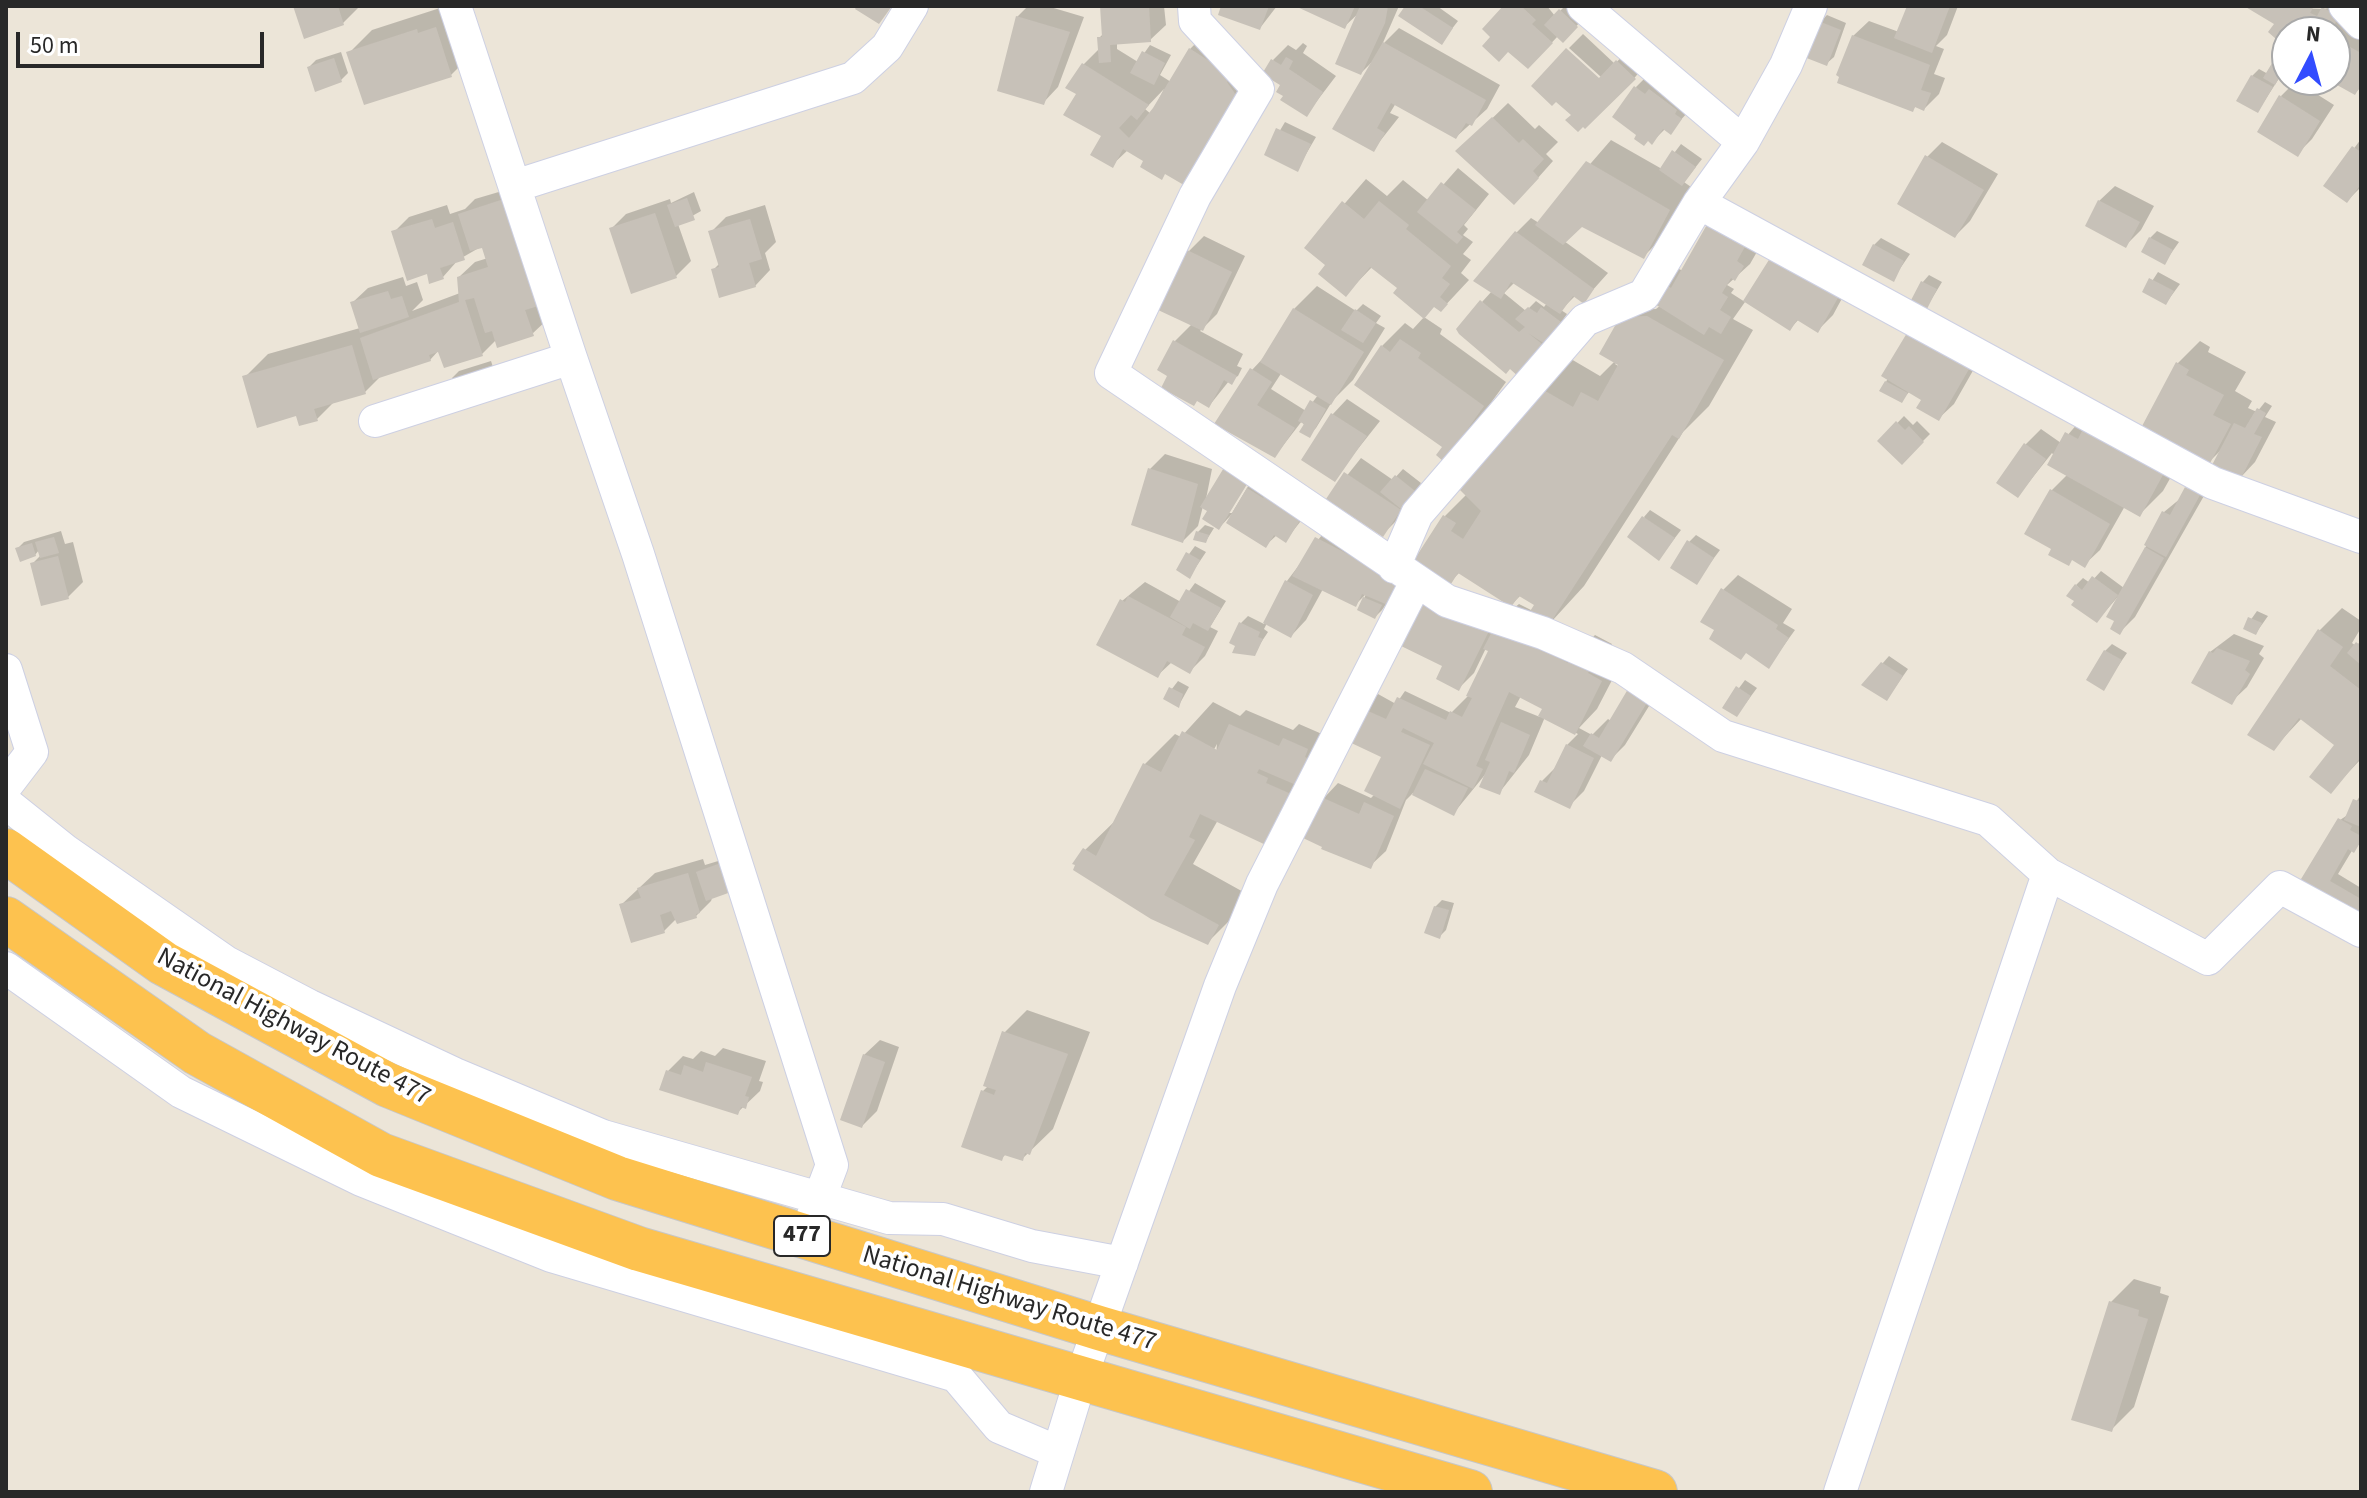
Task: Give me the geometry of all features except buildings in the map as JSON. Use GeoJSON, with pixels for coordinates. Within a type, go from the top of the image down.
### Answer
{"type":"FeatureCollection","features":[{"type":"Feature","properties":{"kind":"highway","name":"National Highway Route 477"},"geometry":{"type":"LineString","coordinates":[[6,851],[163,963],[388,1085],[617,1178],[812,1218],[1099,1328],[1655,1492]]}},
{"type":"Feature","properties":{"kind":"highway","name":"National Highway Route 477"},"geometry":{"type":"LineString","coordinates":[[6,919],[197,1053],[381,1155],[639,1249],[1470,1492]]}},
{"type":"Feature","properties":{"kind":"street"},"geometry":{"type":"LineString","coordinates":[[455,6],[638,554],[832,1165],[812,1218]]}},
{"type":"Feature","properties":{"kind":"street"},"geometry":{"type":"LineString","coordinates":[[515,186],[853,78],[887,47],[912,6]]}},
{"type":"Feature","properties":{"kind":"street"},"geometry":{"type":"LineString","coordinates":[[1194,6],[1195,21],[1258,89],[1195,196],[1111,373],[1447,601],[1543,633],[1623,668],[1723,736],[1988,820],[2048,874],[2208,959],[2280,887],[2361,931]]}},
{"type":"Feature","properties":{"kind":"street"},"geometry":{"type":"LineString","coordinates":[[1583,6],[1743,142]]}},
{"type":"Feature","properties":{"kind":"street"},"geometry":{"type":"LineString","coordinates":[[1046,1492],[1081,1378],[1220,986],[1262,884],[1405,575],[1417,514],[1585,320],[1644,295],[1699,203],[1743,142],[1786,65],[1811,6]]}},
{"type":"Feature","properties":{"kind":"street"},"geometry":{"type":"LineString","coordinates":[[2345,6],[2361,23]]}},
{"type":"Feature","properties":{"kind":"street"},"geometry":{"type":"LineString","coordinates":[[1699,203],[2213,483],[2361,537]]}},
{"type":"Feature","properties":{"kind":"street"},"geometry":{"type":"LineString","coordinates":[[375,421],[571,358]]}},
{"type":"Feature","properties":{"kind":"street"},"geometry":{"type":"LineString","coordinates":[[6,670],[32,752],[6,786]]}},
{"type":"Feature","properties":{"kind":"street"},"geometry":{"type":"LineString","coordinates":[[6,803],[66,851],[226,962],[310,1006],[455,1074],[603,1136],[812,1218],[943,1219],[1032,1246],[1122,1263]]}},
{"type":"Feature","properties":{"kind":"street"},"geometry":{"type":"LineString","coordinates":[[1840,1492],[2048,874]]}},
{"type":"Feature","properties":{"kind":"street"},"geometry":{"type":"LineString","coordinates":[[6,968],[181,1092],[361,1180],[551,1256],[956,1376],[999,1427],[1058,1452]]}}]}
